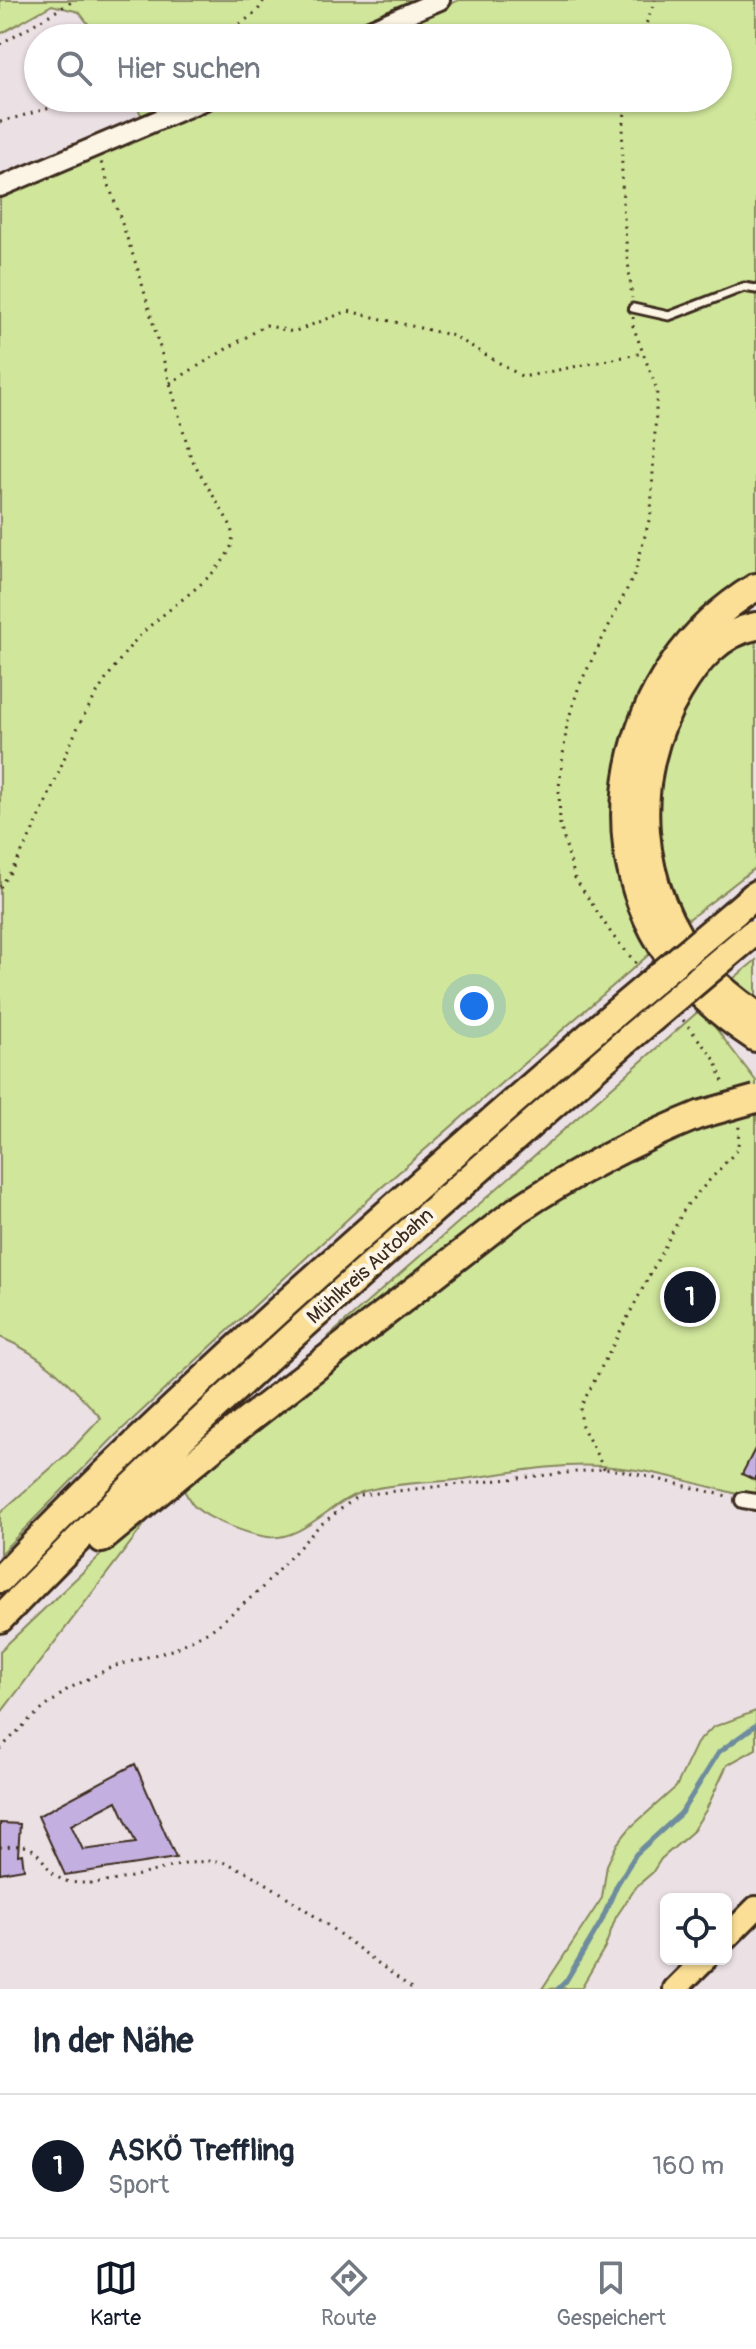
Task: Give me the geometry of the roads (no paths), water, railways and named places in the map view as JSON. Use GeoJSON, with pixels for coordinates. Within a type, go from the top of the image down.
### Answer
{"type":"FeatureCollection","features":[{"type":"Feature","properties":{"kind":"highway"},"geometry":{"type":"LineString","coordinates":[[756,587],[714,615],[692,638],[656,690],[634,747],[624,811],[628,854],[637,894],[666,951],[702,997],[756,1038]]}},
{"type":"Feature","properties":{"kind":"highway"},"geometry":{"type":"LineString","coordinates":[[756,626],[726,638],[706,653],[672,702],[650,765],[644,830],[656,885],[683,944],[702,968],[756,1015]]}},
{"type":"Feature","properties":{"kind":"highway","name":"Mühlkreis Autobahn"},"geometry":{"type":"LineString","coordinates":[[0,1579],[273,1315],[615,1013],[756,894]]}},
{"type":"Feature","properties":{"kind":"highway","name":"Mühlkreis Autobahn"},"geometry":{"type":"LineString","coordinates":[[0,1619],[173,1446],[271,1356],[634,1034],[754,932]]}},
{"type":"Feature","properties":{"kind":"highway"},"geometry":{"type":"LineString","coordinates":[[27,1591],[84,1554],[151,1496],[516,1211],[554,1185],[622,1147],[699,1115],[740,1104]]}},
{"type":"Feature","properties":{"kind":"main road"},"geometry":{"type":"LineString","coordinates":[[732,1932],[756,1908]]}},
{"type":"Feature","properties":{"kind":"main road"},"geometry":{"type":"LineString","coordinates":[[677,1987],[699,1965]]}},
{"type":"Feature","properties":{"kind":"street"},"geometry":{"type":"LineString","coordinates":[[384,24],[440,0]]}},
{"type":"Feature","properties":{"kind":"street"},"geometry":{"type":"LineString","coordinates":[[0,187],[177,112]]}},
{"type":"Feature","properties":{"kind":"lane"},"geometry":{"type":"LineString","coordinates":[[633,308],[669,316],[744,287],[756,289]]}},
{"type":"Feature","properties":{"kind":"waterway"},"geometry":{"type":"LineString","coordinates":[[558,1989],[566,1981],[601,1922],[617,1885],[636,1854],[681,1813],[719,1752],[756,1725]]}},
{"type":"Feature","properties":{"kind":"place","name":"ASKÖ Treffling"},"geometry":{"type":"Point","coordinates":[690,1297]}}]}
